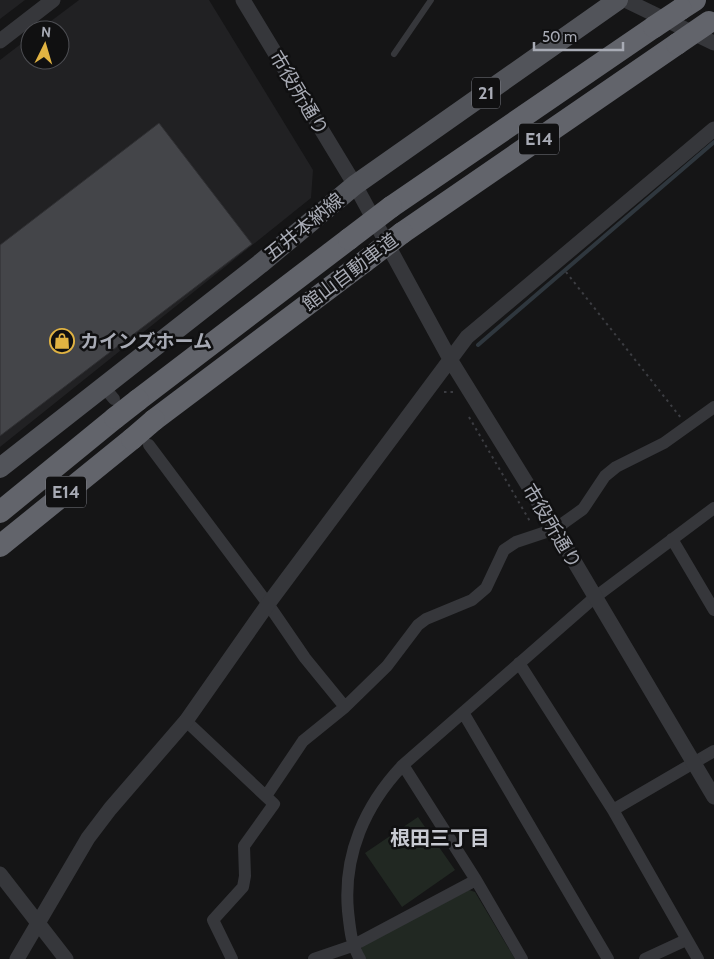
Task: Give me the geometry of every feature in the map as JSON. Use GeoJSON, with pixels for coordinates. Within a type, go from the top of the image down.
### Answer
{"type":"FeatureCollection","features":[{"type":"Feature","properties":{"kind":"highway","name":"館山自動車道"},"geometry":{"type":"LineString","coordinates":[[0,512],[111,401],[138,400],[392,207],[688,4]]}},
{"type":"Feature","properties":{"kind":"highway","name":"館山自動車道"},"geometry":{"type":"LineString","coordinates":[[0,546],[141,442],[154,420],[364,262],[398,243],[677,44],[713,28]]}},
{"type":"Feature","properties":{"kind":"main road","name":"五井本納線"},"geometry":{"type":"LineString","coordinates":[[0,468],[111,401],[355,185],[618,0]]}},
{"type":"Feature","properties":{"kind":"street"},"geometry":{"type":"LineString","coordinates":[[0,41],[53,0]]}},
{"type":"Feature","properties":{"kind":"street","name":"市役所通り"},"geometry":{"type":"LineString","coordinates":[[243,0],[355,185],[398,243],[452,361],[555,529],[594,598],[714,797]]}},
{"type":"Feature","properties":{"kind":"street"},"geometry":{"type":"LineString","coordinates":[[625,0],[713,28]]}},
{"type":"Feature","properties":{"kind":"street"},"geometry":{"type":"LineString","coordinates":[[17,959],[99,824],[186,721],[268,604],[452,361],[467,337],[714,129]]}},
{"type":"Feature","properties":{"kind":"street"},"geometry":{"type":"LineString","coordinates":[[266,796],[303,741],[345,708],[387,666],[418,625],[426,619],[472,600],[486,588],[504,550],[516,542],[555,529],[583,509],[605,476],[616,467],[664,443],[714,407]]}},
{"type":"Feature","properties":{"kind":"street"},"geometry":{"type":"LineString","coordinates":[[141,442],[268,604],[306,658],[345,708]]}},
{"type":"Feature","properties":{"kind":"street"},"geometry":{"type":"LineString","coordinates":[[360,959],[352,946],[347,887],[355,843],[374,800],[403,765],[464,714],[594,598],[714,508]]}},
{"type":"Feature","properties":{"kind":"street"},"geometry":{"type":"LineString","coordinates":[[672,539],[714,610]]}},
{"type":"Feature","properties":{"kind":"street"},"geometry":{"type":"LineString","coordinates":[[519,663],[613,810],[698,959]]}},
{"type":"Feature","properties":{"kind":"street"},"geometry":{"type":"LineString","coordinates":[[464,714],[608,959]]}},
{"type":"Feature","properties":{"kind":"street"},"geometry":{"type":"LineString","coordinates":[[186,721],[274,804],[244,846],[245,876],[243,887],[213,920],[232,959]]}},
{"type":"Feature","properties":{"kind":"street"},"geometry":{"type":"LineString","coordinates":[[613,810],[714,751]]}},
{"type":"Feature","properties":{"kind":"street"},"geometry":{"type":"LineString","coordinates":[[403,765],[476,880],[522,959]]}},
{"type":"Feature","properties":{"kind":"street"},"geometry":{"type":"LineString","coordinates":[[0,874],[66,959]]}},
{"type":"Feature","properties":{"kind":"street"},"geometry":{"type":"LineString","coordinates":[[314,959],[352,946],[476,880]]}},
{"type":"Feature","properties":{"kind":"street"},"geometry":{"type":"LineString","coordinates":[[645,959],[686,940]]}},
{"type":"Feature","properties":{"kind":"lane"},"geometry":{"type":"LineString","coordinates":[[394,54],[431,0]]}},
{"type":"Feature","properties":{"kind":"path"},"geometry":{"type":"LineString","coordinates":[[557,262],[688,427]]}},
{"type":"Feature","properties":{"kind":"path"},"geometry":{"type":"LineString","coordinates":[[442,393],[446,390],[454,393]]}},
{"type":"Feature","properties":{"kind":"path"},"geometry":{"type":"LineString","coordinates":[[464,409],[531,525]]}},
{"type":"Feature","properties":{"kind":"shaded area"},"geometry":{"type":"Polygon","coordinates":[[[0,0],[25,0],[0,19],[0,0]]]}},
{"type":"Feature","properties":{"kind":"shaded area"},"geometry":{"type":"Polygon","coordinates":[[[79,0],[209,0],[313,170],[311,198],[0,447],[0,60],[20,45],[20,70],[70,70],[70,20],[52,20],[79,0]]]}},
{"type":"Feature","properties":{"kind":"shaded area"},"geometry":{"type":"Polygon","coordinates":[[[418,817],[455,870],[402,907],[365,853],[418,817]]]}},
{"type":"Feature","properties":{"kind":"shaded area"},"geometry":{"type":"Polygon","coordinates":[[[469,890],[475,892],[515,959],[365,959],[361,952],[362,946],[469,890]]]}},
{"type":"Feature","properties":{"kind":"building","name":"カインズホーム"},"geometry":{"type":"Polygon","coordinates":[[[159,123],[252,244],[0,436],[0,245],[159,123]]]}},
{"type":"Feature","properties":{"kind":"waterway"},"geometry":{"type":"LineString","coordinates":[[478,345],[714,142]]}},
{"type":"Feature","properties":{"kind":"place","name":"カインズホーム"},"geometry":{"type":"Point","coordinates":[62,341]}},
{"type":"Feature","properties":{"kind":"district","name":"根田三丁目"},"geometry":{"type":"Point","coordinates":[440,838]}}]}
